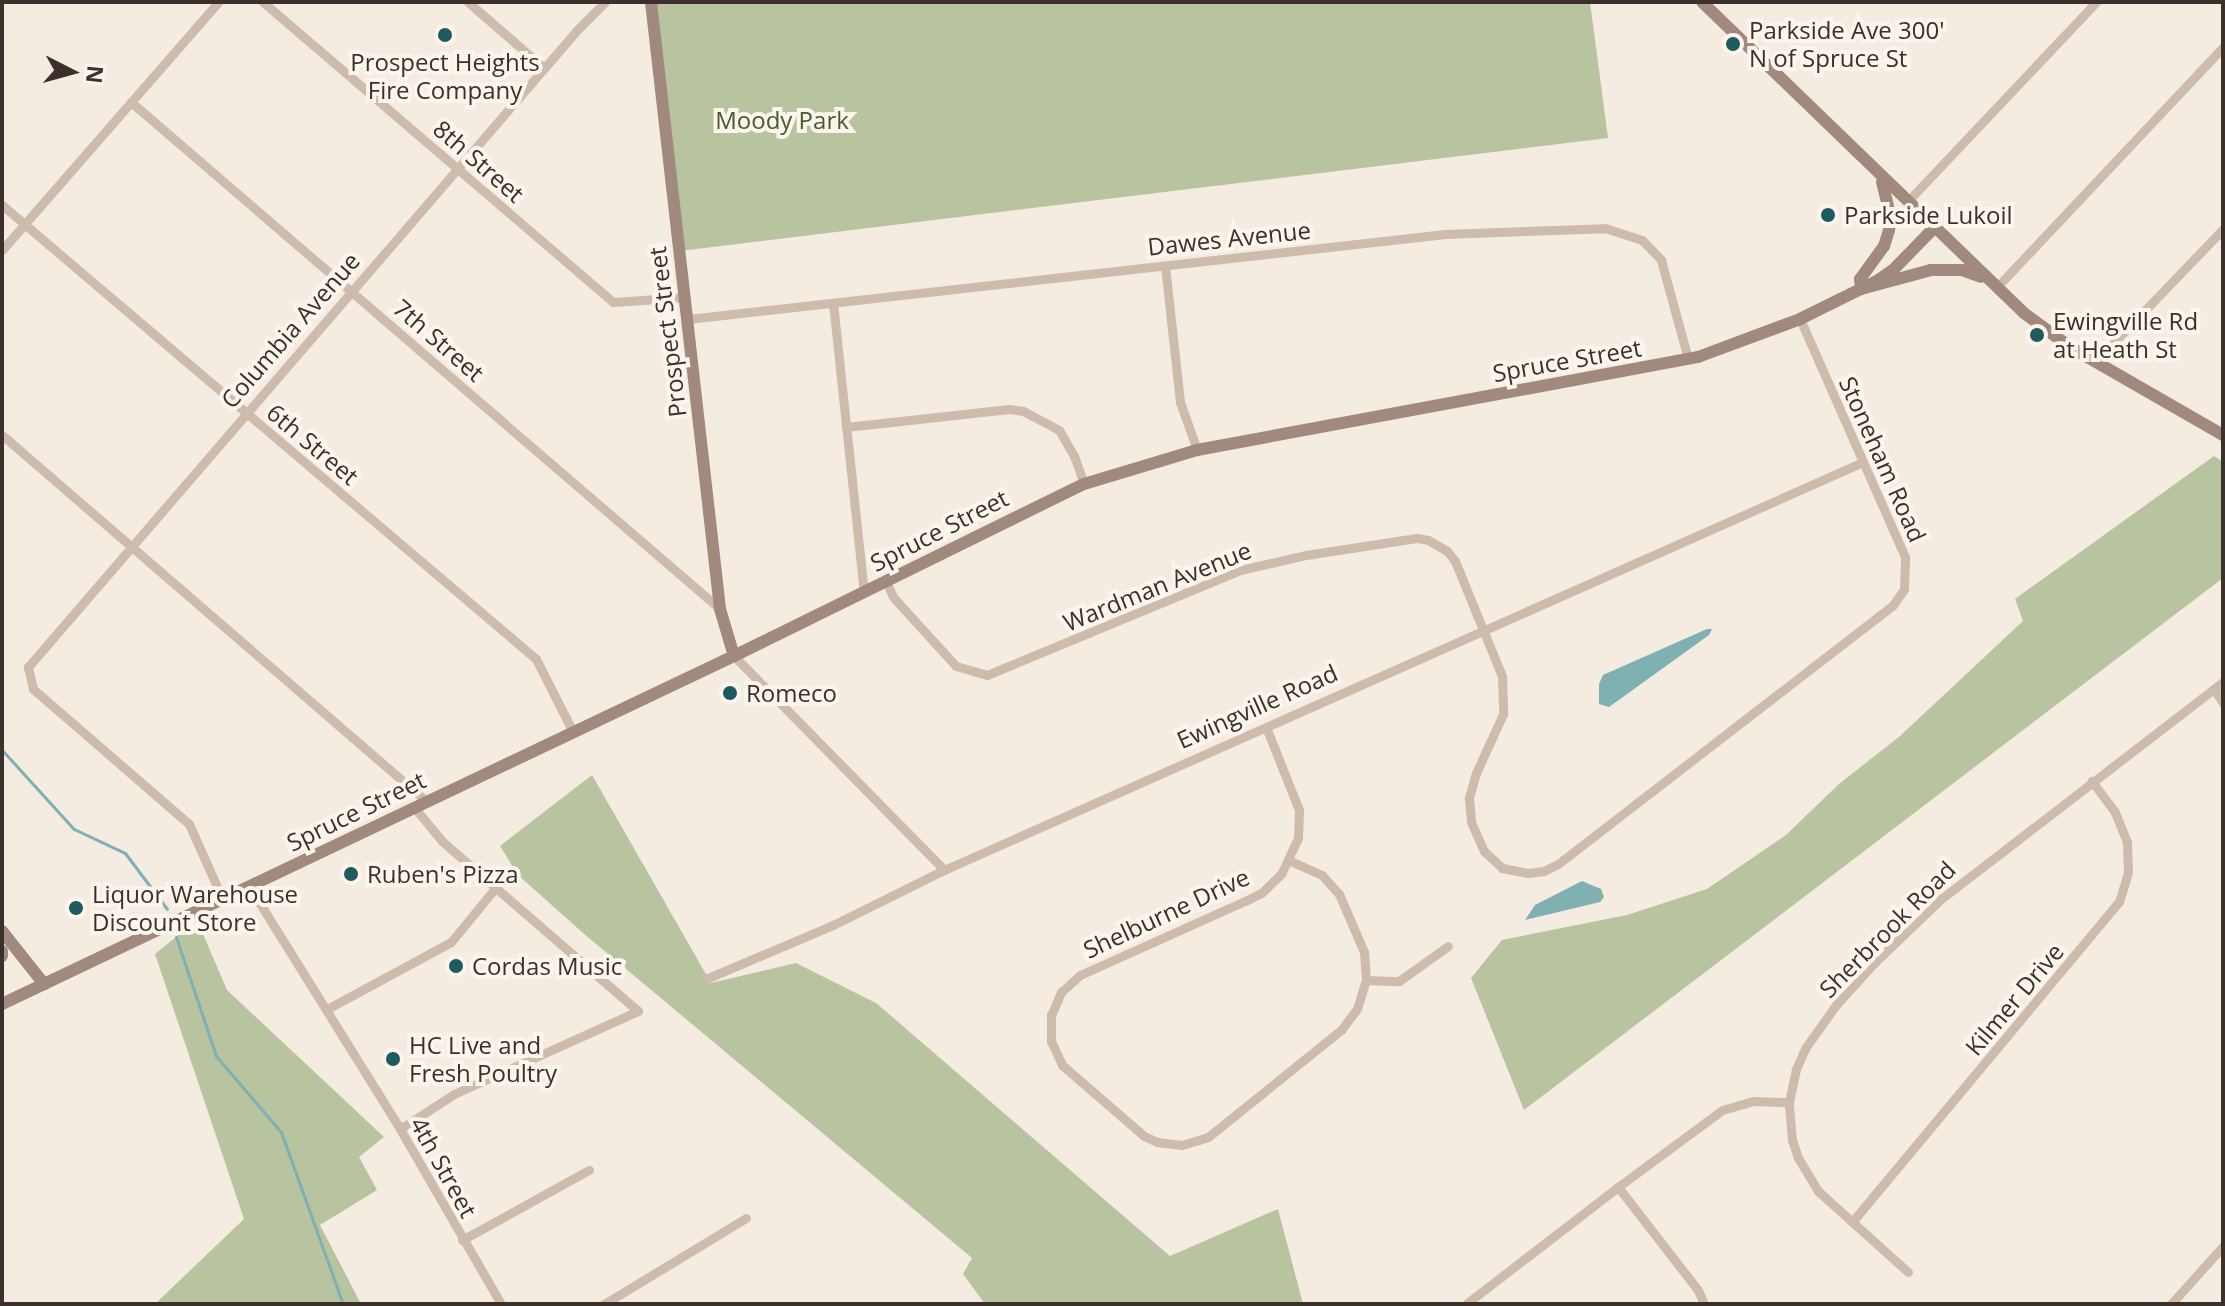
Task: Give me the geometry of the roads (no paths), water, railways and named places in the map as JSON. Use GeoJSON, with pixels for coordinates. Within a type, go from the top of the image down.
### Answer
{"type":"FeatureCollection","features":[{"type":"Feature","properties":{"kind":"street"},"geometry":{"type":"LineString","coordinates":[[2,250],[218,2]]}},
{"type":"Feature","properties":{"kind":"street","name":"8th Street"},"geometry":{"type":"LineString","coordinates":[[263,2],[613,302],[686,297]]}},
{"type":"Feature","properties":{"kind":"street"},"geometry":{"type":"LineString","coordinates":[[468,2],[544,68]]}},
{"type":"Feature","properties":{"kind":"street","name":"Columbia Avenue"},"geometry":{"type":"LineString","coordinates":[[222,898],[189,824],[35,692],[27,675],[31,660],[544,68],[605,2]]}},
{"type":"Feature","properties":{"kind":"street","name":"Prospect Street"},"geometry":{"type":"LineString","coordinates":[[651,2],[720,609],[734,656]]}},
{"type":"Feature","properties":{"kind":"street"},"geometry":{"type":"LineString","coordinates":[[1702,2],[1996,288],[2063,342],[2223,435]]}},
{"type":"Feature","properties":{"kind":"street"},"geometry":{"type":"LineString","coordinates":[[1907,202],[2096,2]]}},
{"type":"Feature","properties":{"kind":"street"},"geometry":{"type":"LineString","coordinates":[[1996,288],[2223,47]]}},
{"type":"Feature","properties":{"kind":"street","name":"7th Street"},"geometry":{"type":"LineString","coordinates":[[131,102],[720,609]]}},
{"type":"Feature","properties":{"kind":"street"},"geometry":{"type":"LineString","coordinates":[[1879,175],[1890,213],[1889,230],[1884,246],[1860,279],[1861,289],[1931,270],[1962,270],[1984,277]]}},
{"type":"Feature","properties":{"kind":"street","name":"6th Street"},"geometry":{"type":"LineString","coordinates":[[2,205],[536,659],[573,732]]}},
{"type":"Feature","properties":{"kind":"street","name":"Spruce Street"},"geometry":{"type":"LineString","coordinates":[[2,1004],[734,656],[1084,484],[1197,450],[1688,359],[1800,319],[1861,289],[1893,270],[1934,228]]}},
{"type":"Feature","properties":{"kind":"street","name":"Dawes Avenue"},"geometry":{"type":"LineString","coordinates":[[688,319],[1445,234],[1617,229],[1642,240],[1661,260],[1688,359]]}},
{"type":"Feature","properties":{"kind":"street"},"geometry":{"type":"LineString","coordinates":[[2096,361],[2223,229]]}},
{"type":"Feature","properties":{"kind":"street"},"geometry":{"type":"LineString","coordinates":[[1165,266],[1180,402],[1197,450]]}},
{"type":"Feature","properties":{"kind":"street"},"geometry":{"type":"LineString","coordinates":[[833,303],[864,592]]}},
{"type":"Feature","properties":{"kind":"street","name":"Stoneham Road"},"geometry":{"type":"LineString","coordinates":[[1482,630],[1502,676],[1503,714],[1476,773],[1469,798],[1471,822],[1476,838],[1492,860],[1502,868],[1528,873],[1558,864],[1893,605],[1907,578],[1905,557],[1800,319]]}},
{"type":"Feature","properties":{"kind":"street"},"geometry":{"type":"LineString","coordinates":[[846,427],[1009,409],[1023,411],[1059,430],[1074,456],[1084,484]]}},
{"type":"Feature","properties":{"kind":"street"},"geometry":{"type":"LineString","coordinates":[[2,435],[420,804],[442,841],[638,1011],[454,1094],[400,1129]]}},
{"type":"Feature","properties":{"kind":"street","name":"Ewingville Road"},"geometry":{"type":"LineString","coordinates":[[708,978],[833,925],[944,870],[1863,462]]}},
{"type":"Feature","properties":{"kind":"street","name":"Wardman Avenue"},"geometry":{"type":"LineString","coordinates":[[886,581],[893,597],[956,666],[987,675],[1240,570],[1306,555],[1417,538],[1439,544],[1455,561],[1482,630]]}},
{"type":"Feature","properties":{"kind":"street"},"geometry":{"type":"LineString","coordinates":[[734,656],[944,870]]}},
{"type":"Feature","properties":{"kind":"street","name":"Sherbrook Road"},"geometry":{"type":"LineString","coordinates":[[1908,1272],[1818,1191],[1802,1167],[1792,1140],[1789,1102],[1796,1069],[1806,1047],[1836,1005],[1874,963],[1962,881],[2223,682]]}},
{"type":"Feature","properties":{"kind":"street"},"geometry":{"type":"LineString","coordinates":[[2214,689],[2223,703]]}},
{"type":"Feature","properties":{"kind":"street","name":"Shelburne Drive"},"geometry":{"type":"LineString","coordinates":[[1266,727],[1299,810],[1298,838],[1290,861],[1261,893],[1070,982],[1055,1004],[1050,1028],[1062,1065],[1144,1136],[1170,1145],[1194,1143],[1208,1137],[1341,1030],[1357,1009],[1366,980]]}},
{"type":"Feature","properties":{"kind":"street","name":"Kilmer Drive"},"geometry":{"type":"LineString","coordinates":[[1852,1222],[2119,902],[2128,872],[2127,842],[2115,812],[2092,781]]}},
{"type":"Feature","properties":{"kind":"street"},"geometry":{"type":"LineString","coordinates":[[1290,861],[1322,875],[1339,894],[1361,943],[1366,980],[1390,982],[1408,977],[1448,946]]}},
{"type":"Feature","properties":{"kind":"street","name":"4th Street"},"geometry":{"type":"LineString","coordinates":[[249,886],[400,1129],[501,1304]]}},
{"type":"Feature","properties":{"kind":"street"},"geometry":{"type":"LineString","coordinates":[[327,1009],[451,942],[496,887]]}},
{"type":"Feature","properties":{"kind":"street"},"geometry":{"type":"LineString","coordinates":[[2,931],[44,984]]}},
{"type":"Feature","properties":{"kind":"street"},"geometry":{"type":"LineString","coordinates":[[1466,1304],[1722,1110],[1754,1101],[1789,1102]]}},
{"type":"Feature","properties":{"kind":"street"},"geometry":{"type":"LineString","coordinates":[[462,1240],[589,1170]]}},
{"type":"Feature","properties":{"kind":"street"},"geometry":{"type":"LineString","coordinates":[[1618,1187],[1698,1290],[1704,1304]]}},
{"type":"Feature","properties":{"kind":"street"},"geometry":{"type":"LineString","coordinates":[[604,1304],[746,1218]]}},
{"type":"Feature","properties":{"kind":"street"},"geometry":{"type":"LineString","coordinates":[[2171,1304],[2223,1246]]}},
{"type":"Feature","properties":{"kind":"water"},"geometry":{"type":"Polygon","coordinates":[[[1712,629],[1709,635],[1609,707],[1599,704],[1599,684],[1603,675],[1712,629]]]}},
{"type":"Feature","properties":{"kind":"water"},"geometry":{"type":"Polygon","coordinates":[[[1582,881],[1601,889],[1604,897],[1600,902],[1525,920],[1535,905],[1582,881]]]}},
{"type":"Feature","properties":{"kind":"waterway"},"geometry":{"type":"LineString","coordinates":[[2,750],[74,829],[125,853],[167,909]]}},
{"type":"Feature","properties":{"kind":"waterway"},"geometry":{"type":"LineString","coordinates":[[176,937],[216,1056],[281,1132],[343,1304]]}},
{"type":"Feature","properties":{"kind":"place","name":"Prospect Heights Fire Company"},"geometry":{"type":"Point","coordinates":[445,35]}},
{"type":"Feature","properties":{"kind":"place","name":"Parkside Ave 300' N of Spruce St"},"geometry":{"type":"Point","coordinates":[1733,44]}},
{"type":"Feature","properties":{"kind":"place","name":"Parkside Lukoil"},"geometry":{"type":"Point","coordinates":[1828,215]}},
{"type":"Feature","properties":{"kind":"place","name":"Ewingville Rd at Heath St"},"geometry":{"type":"Point","coordinates":[2037,335]}},
{"type":"Feature","properties":{"kind":"place","name":"Romeco"},"geometry":{"type":"Point","coordinates":[730,693]}},
{"type":"Feature","properties":{"kind":"place","name":"Ruben's Pizza"},"geometry":{"type":"Point","coordinates":[351,874]}},
{"type":"Feature","properties":{"kind":"place","name":"Liquor Warehouse Discount Store"},"geometry":{"type":"Point","coordinates":[76,908]}},
{"type":"Feature","properties":{"kind":"place","name":"Cordas Music"},"geometry":{"type":"Point","coordinates":[456,966]}},
{"type":"Feature","properties":{"kind":"place","name":"HC Live and Fresh Poultry"},"geometry":{"type":"Point","coordinates":[393,1059]}},
{"type":"Feature","properties":{"kind":"park label","name":"Moody Park"},"geometry":{"type":"Point","coordinates":[782,120]}}]}
